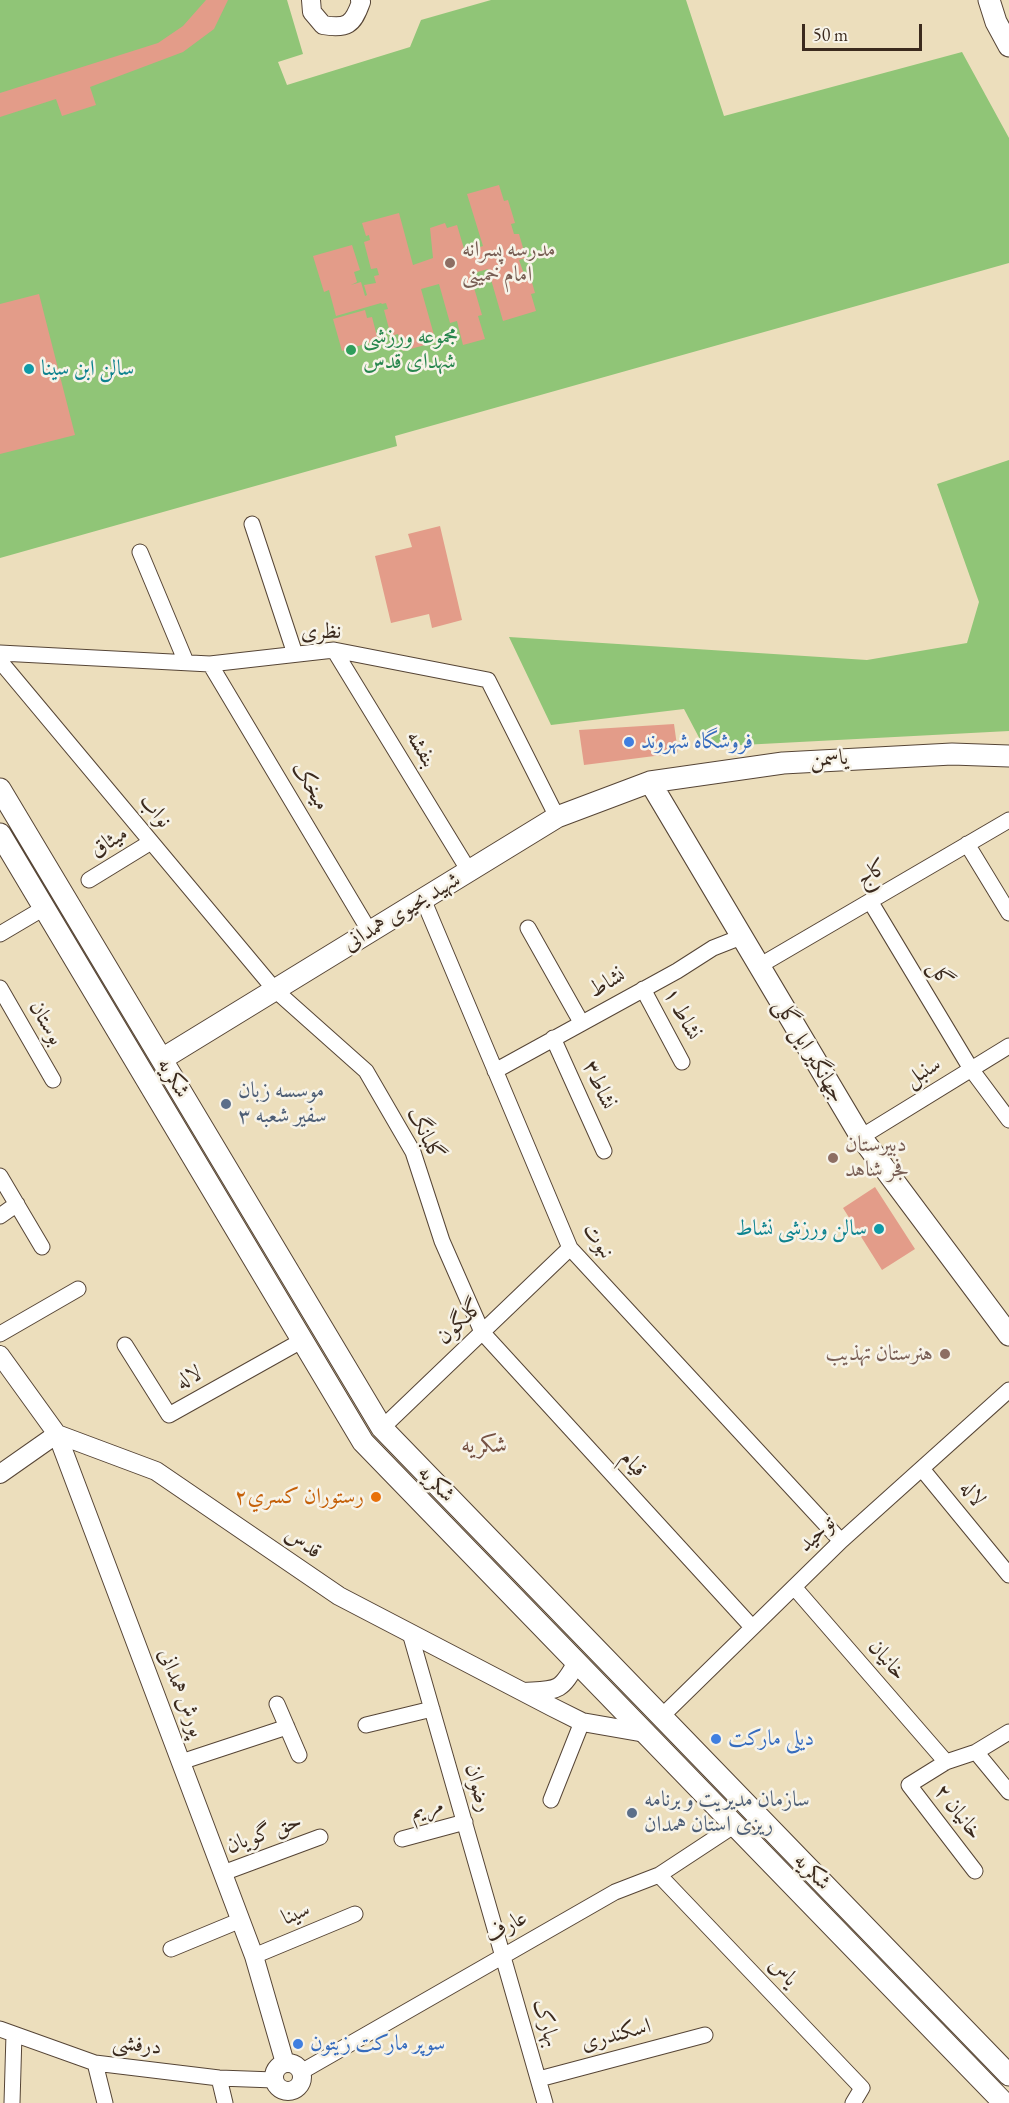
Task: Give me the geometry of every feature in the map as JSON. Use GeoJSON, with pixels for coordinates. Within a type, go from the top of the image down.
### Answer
{"type":"FeatureCollection","features":[{"type":"Feature","properties":{"kind":"main road"},"geometry":{"type":"LineString","coordinates":[[990,0],[996,22],[1009,46]]}},
{"type":"Feature","properties":{"kind":"main road","name":"یاسمن"},"geometry":{"type":"LineString","coordinates":[[650,782],[783,762],[952,754],[1009,756]]}},
{"type":"Feature","properties":{"kind":"main road","name":"شهید یحیوی همدانی"},"geometry":{"type":"LineString","coordinates":[[162,1059],[557,817],[650,782]]}},
{"type":"Feature","properties":{"kind":"main road","name":"جهانگیر ایل گلی"},"geometry":{"type":"LineString","coordinates":[[650,782],[861,1137],[1009,1335]]}},
{"type":"Feature","properties":{"kind":"main road","name":"شکریه"},"geometry":{"type":"LineString","coordinates":[[0,789],[382,1428],[1009,2075]]}},
{"type":"Feature","properties":{"kind":"main road","name":"شکریه"},"geometry":{"type":"LineString","coordinates":[[0,834],[363,1442],[1004,2103]]}},
{"type":"Feature","properties":{"kind":"street"},"geometry":{"type":"LineString","coordinates":[[311,0],[312,12],[323,25],[340,28],[355,19],[364,1]]}},
{"type":"Feature","properties":{"kind":"street"},"geometry":{"type":"LineString","coordinates":[[252,524],[295,654]]}},
{"type":"Feature","properties":{"kind":"street"},"geometry":{"type":"LineString","coordinates":[[140,552],[186,662]]}},
{"type":"Feature","properties":{"kind":"street","name":"نظری"},"geometry":{"type":"LineString","coordinates":[[0,653],[210,664],[334,650],[488,680],[557,817]]}},
{"type":"Feature","properties":{"kind":"street","name":"بنفشه"},"geometry":{"type":"LineString","coordinates":[[334,650],[469,871]]}},
{"type":"Feature","properties":{"kind":"street","name":"نواب"},"geometry":{"type":"LineString","coordinates":[[0,662],[275,990]]}},
{"type":"Feature","properties":{"kind":"street","name":"میخک"},"geometry":{"type":"LineString","coordinates":[[210,664],[370,932]]}},
{"type":"Feature","properties":{"kind":"street","name":"کاج"},"geometry":{"type":"LineString","coordinates":[[759,966],[1009,820]]}},
{"type":"Feature","properties":{"kind":"street","name":"میثاق"},"geometry":{"type":"LineString","coordinates":[[89,880],[151,842]]}},
{"type":"Feature","properties":{"kind":"street"},"geometry":{"type":"LineString","coordinates":[[968,844],[1009,913]]}},
{"type":"Feature","properties":{"kind":"street","name":"نبوت"},"geometry":{"type":"LineString","coordinates":[[423,899],[570,1248],[842,1541]]}},
{"type":"Feature","properties":{"kind":"street","name":"گل"},"geometry":{"type":"LineString","coordinates":[[870,901],[971,1069],[1009,1120]]}},
{"type":"Feature","properties":{"kind":"street"},"geometry":{"type":"LineString","coordinates":[[0,934],[44,908]]}},
{"type":"Feature","properties":{"kind":"street"},"geometry":{"type":"LineString","coordinates":[[528,928],[581,1022]]}},
{"type":"Feature","properties":{"kind":"street","name":"نشاط"},"geometry":{"type":"LineString","coordinates":[[495,1071],[713,948],[741,937]]}},
{"type":"Feature","properties":{"kind":"street","name":"بوستان"},"geometry":{"type":"LineString","coordinates":[[0,988],[53,1080]]}},
{"type":"Feature","properties":{"kind":"street","name":"نشاط ۱"},"geometry":{"type":"LineString","coordinates":[[643,988],[682,1062]]}},
{"type":"Feature","properties":{"kind":"street","name":"گلبانگ"},"geometry":{"type":"LineString","coordinates":[[275,990],[366,1071],[413,1152],[442,1241],[482,1332]]}},
{"type":"Feature","properties":{"kind":"street","name":"نشاط۳"},"geometry":{"type":"LineString","coordinates":[[553,1038],[604,1151]]}},
{"type":"Feature","properties":{"kind":"street","name":"سنبل"},"geometry":{"type":"LineString","coordinates":[[861,1137],[1009,1046]]}},
{"type":"Feature","properties":{"kind":"street"},"geometry":{"type":"LineString","coordinates":[[0,1176],[42,1246]]}},
{"type":"Feature","properties":{"kind":"street"},"geometry":{"type":"LineString","coordinates":[[0,1216],[16,1204]]}},
{"type":"Feature","properties":{"kind":"street","name":"گلگون"},"geometry":{"type":"LineString","coordinates":[[382,1428],[570,1248]]}},
{"type":"Feature","properties":{"kind":"street"},"geometry":{"type":"LineString","coordinates":[[0,1334],[78,1289]]}},
{"type":"Feature","properties":{"kind":"street","name":"قیام"},"geometry":{"type":"LineString","coordinates":[[482,1332],[752,1627]]}},
{"type":"Feature","properties":{"kind":"street","name":"لاله"},"geometry":{"type":"LineString","coordinates":[[124,1345],[169,1415],[303,1340]]}},
{"type":"Feature","properties":{"kind":"street","name":"پورش همدانی"},"geometry":{"type":"LineString","coordinates":[[0,1355],[57,1434],[241,1920],[254,1956],[285,2063]]}},
{"type":"Feature","properties":{"kind":"street","name":"توحید"},"geometry":{"type":"LineString","coordinates":[[661,1717],[842,1541],[1009,1390]]}},
{"type":"Feature","properties":{"kind":"street"},"geometry":{"type":"LineString","coordinates":[[0,1474],[57,1434]]}},
{"type":"Feature","properties":{"kind":"street","name":"قدس"},"geometry":{"type":"LineString","coordinates":[[57,1434],[156,1471],[339,1596],[523,1692],[582,1722],[645,1733]]}},
{"type":"Feature","properties":{"kind":"street","name":"لاله"},"geometry":{"type":"LineString","coordinates":[[922,1468],[1009,1575]]}},
{"type":"Feature","properties":{"kind":"street","name":"خانیان"},"geometry":{"type":"LineString","coordinates":[[794,1587],[946,1762]]}},
{"type":"Feature","properties":{"kind":"street","name":"رضوان"},"geometry":{"type":"LineString","coordinates":[[410,1633],[504,1955]]}},
{"type":"Feature","properties":{"kind":"street"},"geometry":{"type":"LineString","coordinates":[[523,1692],[554,1690],[566,1683],[577,1662]]}},
{"type":"Feature","properties":{"kind":"street"},"geometry":{"type":"LineString","coordinates":[[277,1704],[299,1755]]}},
{"type":"Feature","properties":{"kind":"street"},"geometry":{"type":"LineString","coordinates":[[366,1725],[432,1709]]}},
{"type":"Feature","properties":{"kind":"street"},"geometry":{"type":"LineString","coordinates":[[551,1800],[582,1722]]}},
{"type":"Feature","properties":{"kind":"street"},"geometry":{"type":"LineString","coordinates":[[181,1762],[287,1727]]}},
{"type":"Feature","properties":{"kind":"street","name":"خانیان ۲"},"geometry":{"type":"LineString","coordinates":[[975,1871],[909,1785],[946,1762],[976,1752],[1009,1732]]}},
{"type":"Feature","properties":{"kind":"street"},"geometry":{"type":"LineString","coordinates":[[976,1752],[1009,1792]]}},
{"type":"Feature","properties":{"kind":"street","name":"مریم"},"geometry":{"type":"LineString","coordinates":[[402,1839],[465,1822]]}},
{"type":"Feature","properties":{"kind":"street","name":"عارف"},"geometry":{"type":"LineString","coordinates":[[302,2088],[504,1955],[615,1892],[659,1875],[735,1825]]}},
{"type":"Feature","properties":{"kind":"street","name":"حق گویان"},"geometry":{"type":"LineString","coordinates":[[223,1873],[321,1837]]}},
{"type":"Feature","properties":{"kind":"street","name":"یاس"},"geometry":{"type":"LineString","coordinates":[[659,1875],[862,2088],[853,2103]]}},
{"type":"Feature","properties":{"kind":"street","name":"سینا"},"geometry":{"type":"LineString","coordinates":[[254,1956],[355,1914]]}},
{"type":"Feature","properties":{"kind":"street"},"geometry":{"type":"LineString","coordinates":[[171,1949],[241,1920]]}},
{"type":"Feature","properties":{"kind":"street","name":"بهارک"},"geometry":{"type":"LineString","coordinates":[[504,1955],[545,2103]]}},
{"type":"Feature","properties":{"kind":"street"},"geometry":{"type":"LineString","coordinates":[[7,2031],[12,2103]]}},
{"type":"Feature","properties":{"kind":"street","name":"درفشی"},"geometry":{"type":"LineString","coordinates":[[7,2031],[95,2063],[219,2078],[274,2080]]}},
{"type":"Feature","properties":{"kind":"street","name":"اسکندری"},"geometry":{"type":"LineString","coordinates":[[538,2079],[705,2035]]}},
{"type":"Feature","properties":{"kind":"street"},"geometry":{"type":"LineString","coordinates":[[95,2063],[105,2103]]}},
{"type":"Feature","properties":{"kind":"street"},"geometry":{"type":"LineString","coordinates":[[285,2063],[295,2064],[302,2088],[291,2092],[280,2090],[274,2080],[276,2069],[285,2063]]}},
{"type":"Feature","properties":{"kind":"street"},"geometry":{"type":"LineString","coordinates":[[219,2078],[225,2103]]}},
{"type":"Feature","properties":{"kind":"green space","name":"مجموعه ورزشی شهدای قدس"},"geometry":{"type":"Polygon","coordinates":[[[0,0],[287,0],[303,54],[278,62],[287,85],[410,47],[421,20],[491,0],[686,0],[724,116],[962,52],[1009,138],[1009,263],[395,436],[397,446],[0,558],[0,0]]]}},
{"type":"Feature","properties":{"kind":"green space"},"geometry":{"type":"Polygon","coordinates":[[[1009,460],[1009,731],[704,747],[684,709],[551,725],[509,637],[867,660],[967,643],[979,602],[937,484],[1009,460]]]}},
{"type":"Feature","properties":{"kind":"building"},"geometry":{"type":"Polygon","coordinates":[[[206,0],[228,0],[214,29],[183,52],[90,87],[96,105],[62,116],[56,99],[0,117],[0,93],[158,43],[183,26],[206,0]]]}},
{"type":"Feature","properties":{"kind":"building"},"geometry":{"type":"Polygon","coordinates":[[[499,185],[504,201],[508,200],[515,223],[511,224],[514,234],[519,234],[526,258],[519,260],[524,274],[529,272],[535,293],[531,294],[536,311],[503,321],[488,269],[470,274],[482,315],[478,316],[485,339],[463,345],[457,321],[450,323],[439,284],[421,289],[436,342],[403,351],[398,334],[391,336],[384,310],[388,309],[386,303],[336,316],[329,290],[324,292],[313,256],[352,245],[360,270],[354,272],[357,282],[351,285],[361,282],[365,296],[367,295],[364,285],[376,283],[374,276],[379,275],[377,268],[371,269],[364,242],[370,240],[369,235],[366,236],[362,223],[399,213],[413,265],[433,258],[430,228],[445,223],[447,228],[457,225],[465,252],[483,246],[467,194],[499,185]]]}},
{"type":"Feature","properties":{"kind":"building","name":"سالن ابن سینا"},"geometry":{"type":"Polygon","coordinates":[[[39,294],[75,435],[0,454],[0,304],[39,294]]]}},
{"type":"Feature","properties":{"kind":"building"},"geometry":{"type":"Polygon","coordinates":[[[365,310],[367,318],[372,317],[378,340],[342,351],[333,319],[365,310]]]}},
{"type":"Feature","properties":{"kind":"building"},"geometry":{"type":"Polygon","coordinates":[[[440,526],[462,620],[432,628],[429,614],[391,623],[375,556],[412,547],[408,534],[440,526]]]}},
{"type":"Feature","properties":{"kind":"building","name":"فروشگاه شهروند"},"geometry":{"type":"Polygon","coordinates":[[[674,724],[678,753],[584,765],[579,730],[674,724]]]}},
{"type":"Feature","properties":{"kind":"building","name":"سالن ورزشی نشاط"},"geometry":{"type":"Polygon","coordinates":[[[875,1187],[915,1249],[882,1270],[843,1208],[875,1187]]]}},
{"type":"Feature","properties":{"kind":"place","name":"مدرسه پسرانه امام خمینی"},"geometry":{"type":"Point","coordinates":[450,263]}},
{"type":"Feature","properties":{"kind":"place","name":"مجموعه ورزشی شهدای قدس"},"geometry":{"type":"Point","coordinates":[351,350]}},
{"type":"Feature","properties":{"kind":"place","name":"سالن ابن سینا"},"geometry":{"type":"Point","coordinates":[29,369]}},
{"type":"Feature","properties":{"kind":"place","name":"فروشگاه شهروند"},"geometry":{"type":"Point","coordinates":[629,742]}},
{"type":"Feature","properties":{"kind":"place","name":"موسسه زبان سفیر شعبه ۳"},"geometry":{"type":"Point","coordinates":[226,1104]}},
{"type":"Feature","properties":{"kind":"place","name":"دبیرستان فجر شاهد"},"geometry":{"type":"Point","coordinates":[833,1158]}},
{"type":"Feature","properties":{"kind":"place","name":"سالن ورزشی نشاط"},"geometry":{"type":"Point","coordinates":[879,1229]}},
{"type":"Feature","properties":{"kind":"place","name":"هنرستان تهذیب"},"geometry":{"type":"Point","coordinates":[945,1354]}},
{"type":"Feature","properties":{"kind":"place","name":"رستوران کسري٢"},"geometry":{"type":"Point","coordinates":[376,1497]}},
{"type":"Feature","properties":{"kind":"place","name":"دیلی مارکت"},"geometry":{"type":"Point","coordinates":[716,1739]}},
{"type":"Feature","properties":{"kind":"place","name":"سازمان مدیریت و برنامه ریزی استان همدان"},"geometry":{"type":"Point","coordinates":[632,1813]}},
{"type":"Feature","properties":{"kind":"place","name":"سوپر مارکت زیتون"},"geometry":{"type":"Point","coordinates":[298,2044]}},
{"type":"Feature","properties":{"kind":"district","name":"شکریه"},"geometry":{"type":"Point","coordinates":[484,1445]}}]}
